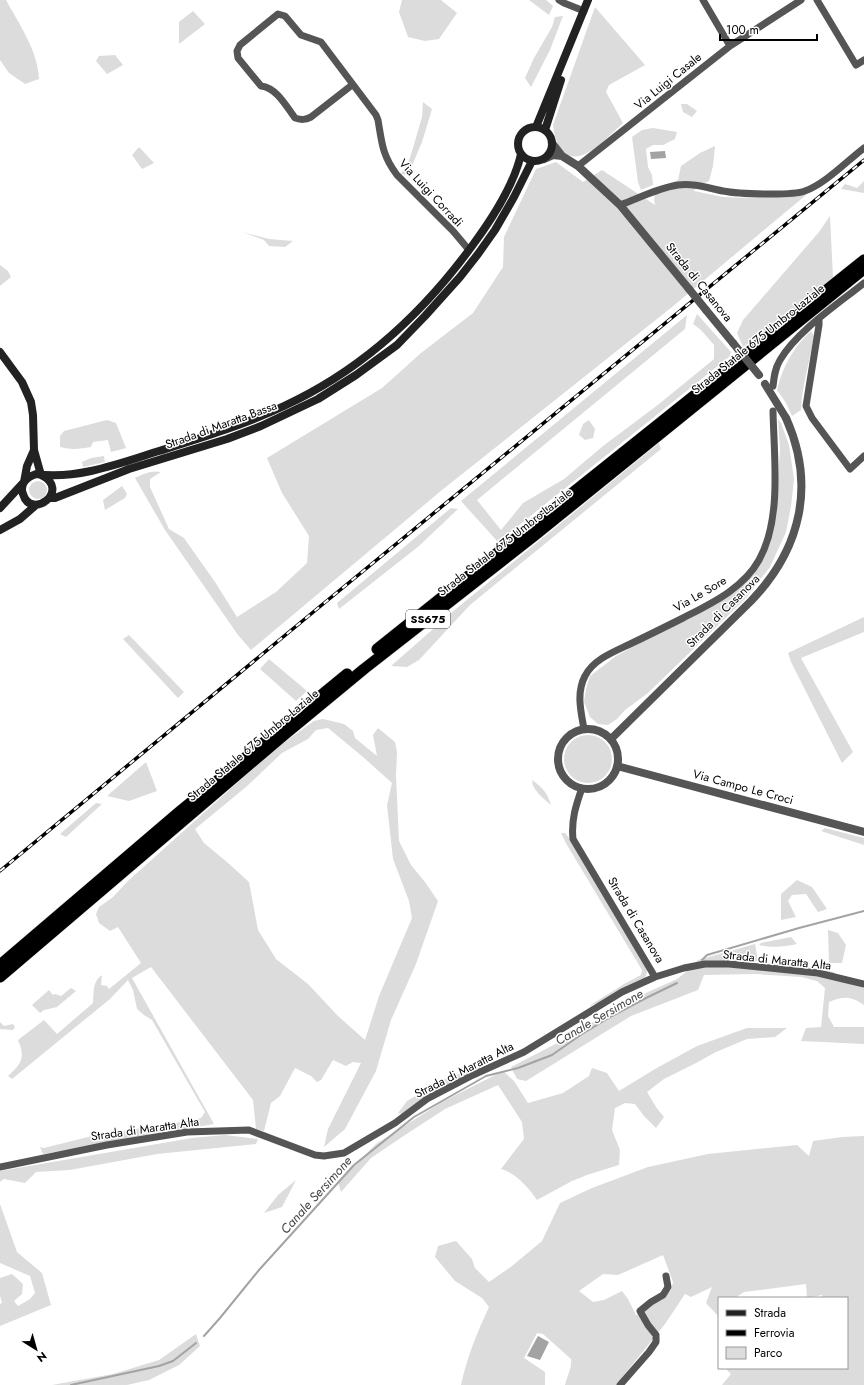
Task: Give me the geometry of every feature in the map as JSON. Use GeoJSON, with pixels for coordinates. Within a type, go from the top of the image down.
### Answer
{"type":"FeatureCollection","features":[{"type":"Feature","properties":{"kind":"highway","name":"Strada Statale 675 Umbro-Laziale"},"geometry":{"type":"LineString","coordinates":[[0,965],[319,696],[864,260]]}},
{"type":"Feature","properties":{"kind":"highway","name":"Strada Statale 675 Umbro-Laziale"},"geometry":{"type":"LineString","coordinates":[[0,977],[353,678],[600,483],[864,269]]}},
{"type":"Feature","properties":{"kind":"main road"},"geometry":{"type":"LineString","coordinates":[[521,154],[532,161],[536,161],[544,159],[550,152],[552,143],[551,138],[545,130],[536,128],[588,0]]}},
{"type":"Feature","properties":{"kind":"main road"},"geometry":{"type":"LineString","coordinates":[[545,130],[582,15]]}},
{"type":"Feature","properties":{"kind":"main road","name":"Strada di Maratta Bassa"},"geometry":{"type":"LineString","coordinates":[[42,475],[69,476],[125,462],[216,433],[284,406],[311,392],[350,368],[390,337],[420,309],[454,271],[488,224],[518,167],[521,154],[518,143],[522,134],[531,128],[536,128]]}},
{"type":"Feature","properties":{"kind":"main road","name":"Strada di Maratta Bassa"},"geometry":{"type":"LineString","coordinates":[[50,498],[55,498],[129,469],[227,439],[261,426],[318,399],[356,375],[397,345],[426,316],[460,277],[495,230],[532,161]]}},
{"type":"Feature","properties":{"kind":"main road"},"geometry":{"type":"LineString","coordinates":[[0,352],[22,382],[31,402],[34,450],[42,475],[49,480],[52,489],[50,498],[44,503],[36,505],[20,519],[0,530]]}},
{"type":"Feature","properties":{"kind":"main road"},"geometry":{"type":"LineString","coordinates":[[34,450],[27,466],[22,487],[24,497],[27,501],[36,505]]}},
{"type":"Feature","properties":{"kind":"main road"},"geometry":{"type":"LineString","coordinates":[[0,508],[31,476],[42,475]]}},
{"type":"Feature","properties":{"kind":"street"},"geometry":{"type":"LineString","coordinates":[[559,0],[582,15]]}},
{"type":"Feature","properties":{"kind":"street"},"geometry":{"type":"LineString","coordinates":[[703,0],[730,46]]}},
{"type":"Feature","properties":{"kind":"street","name":"Via Luigi Casale"},"geometry":{"type":"LineString","coordinates":[[578,166],[730,46],[801,0]]}},
{"type":"Feature","properties":{"kind":"street"},"geometry":{"type":"LineString","coordinates":[[817,0],[856,65],[864,60]]}},
{"type":"Feature","properties":{"kind":"street","name":"Via Luigi Corradi"},"geometry":{"type":"LineString","coordinates":[[352,85],[311,117],[305,120],[300,120],[295,118],[274,91],[267,87],[261,86],[238,58],[237,51],[240,45],[278,14],[285,16],[301,35],[320,42],[352,85],[378,120],[384,154],[397,175],[453,231],[469,250]]}},
{"type":"Feature","properties":{"kind":"street","name":"Strada di Casanova"},"geometry":{"type":"LineString","coordinates":[[552,143],[562,156],[578,166],[620,205],[759,375],[769,385],[793,434],[799,455],[801,474],[802,497],[796,526],[782,562],[764,587],[610,739]]}},
{"type":"Feature","properties":{"kind":"street"},"geometry":{"type":"LineString","coordinates":[[620,205],[653,192],[678,185],[756,193],[803,192],[816,186],[864,148]]}},
{"type":"Feature","properties":{"kind":"street"},"geometry":{"type":"LineString","coordinates":[[544,159],[554,155],[562,156]]}},
{"type":"Feature","properties":{"kind":"street"},"geometry":{"type":"LineString","coordinates":[[769,385],[780,361],[787,350],[798,338],[864,283]]}},
{"type":"Feature","properties":{"kind":"street"},"geometry":{"type":"LineString","coordinates":[[819,320],[806,406],[812,418],[850,469],[864,456]]}},
{"type":"Feature","properties":{"kind":"street","name":"Via Le Sore"},"geometry":{"type":"LineString","coordinates":[[584,729],[579,694],[585,675],[593,666],[607,656],[698,610],[729,592],[747,576],[759,560],[768,535],[773,514],[774,412]]}},
{"type":"Feature","properties":{"kind":"street"},"geometry":{"type":"LineString","coordinates":[[584,729],[598,731],[605,734],[610,739],[617,752],[617,766],[612,776],[604,784],[593,788],[582,788],[575,786],[565,777],[561,771],[558,758],[559,751],[566,739],[571,734],[584,729]]}},
{"type":"Feature","properties":{"kind":"street","name":"Via Campo Le Croci"},"geometry":{"type":"LineString","coordinates":[[617,766],[864,832]]}},
{"type":"Feature","properties":{"kind":"street","name":"Strada di Casanova"},"geometry":{"type":"LineString","coordinates":[[582,788],[572,818],[573,839],[655,977]]}},
{"type":"Feature","properties":{"kind":"street","name":"Strada di Maratta Alta"},"geometry":{"type":"LineString","coordinates":[[0,1167],[107,1145],[187,1132],[249,1130],[315,1155],[324,1156],[344,1153],[395,1123],[427,1099],[473,1075],[524,1052],[622,992],[655,977],[684,968],[729,964],[818,973],[864,984]]}},
{"type":"Feature","properties":{"kind":"street"},"geometry":{"type":"LineString","coordinates":[[620,1385],[656,1342],[656,1335],[640,1311],[663,1295],[668,1287],[666,1276]]}},
{"type":"Feature","properties":{"kind":"green space"},"geometry":{"type":"Polygon","coordinates":[[[0,0],[6,0],[32,48],[38,69],[39,79],[25,84],[9,73],[0,60],[0,0]]]}},
{"type":"Feature","properties":{"kind":"green space"},"geometry":{"type":"Polygon","coordinates":[[[402,0],[441,0],[457,13],[439,39],[425,41],[408,37],[399,12],[402,0]]]}},
{"type":"Feature","properties":{"kind":"green space"},"geometry":{"type":"Polygon","coordinates":[[[529,0],[546,0],[553,6],[549,15],[529,0]]]}},
{"type":"Feature","properties":{"kind":"green space"},"geometry":{"type":"Polygon","coordinates":[[[595,7],[645,65],[609,85],[606,92],[623,123],[592,150],[579,156],[572,156],[562,151],[556,139],[553,125],[595,7]]]}},
{"type":"Feature","properties":{"kind":"green space"},"geometry":{"type":"Polygon","coordinates":[[[193,11],[205,24],[179,44],[179,22],[193,11]]]}},
{"type":"Feature","properties":{"kind":"green space"},"geometry":{"type":"Polygon","coordinates":[[[563,16],[550,50],[531,87],[525,78],[534,58],[552,27],[555,17],[563,16]]]}},
{"type":"Feature","properties":{"kind":"green space"},"geometry":{"type":"Polygon","coordinates":[[[115,55],[123,65],[107,74],[96,61],[99,56],[115,55]]]}},
{"type":"Feature","properties":{"kind":"green space"},"geometry":{"type":"Polygon","coordinates":[[[423,102],[432,109],[422,142],[408,175],[401,174],[410,158],[422,117],[423,102]]]}},
{"type":"Feature","properties":{"kind":"green space"},"geometry":{"type":"Polygon","coordinates":[[[681,104],[687,104],[697,111],[692,117],[683,112],[681,104]]]}},
{"type":"Feature","properties":{"kind":"green space"},"geometry":{"type":"Polygon","coordinates":[[[653,128],[677,132],[675,139],[663,145],[653,145],[646,149],[648,167],[652,175],[653,185],[641,190],[638,182],[632,137],[642,130],[653,128]]]}},
{"type":"Feature","properties":{"kind":"green space"},"geometry":{"type":"Polygon","coordinates":[[[715,146],[713,166],[709,181],[698,186],[694,191],[723,197],[755,198],[806,195],[672,307],[442,490],[251,650],[238,635],[165,530],[135,478],[151,472],[161,472],[150,479],[150,487],[169,529],[184,538],[215,582],[237,617],[276,592],[307,563],[309,536],[282,493],[267,458],[382,388],[421,353],[473,313],[503,267],[504,237],[536,169],[556,162],[583,182],[602,170],[655,205],[654,199],[658,187],[678,180],[681,166],[700,153],[715,146]]]}},
{"type":"Feature","properties":{"kind":"green space"},"geometry":{"type":"Polygon","coordinates":[[[139,147],[154,163],[142,169],[132,155],[139,147]]]}},
{"type":"Feature","properties":{"kind":"green space"},"geometry":{"type":"Polygon","coordinates":[[[864,181],[864,193],[841,189],[845,184],[857,188],[864,181]]]}},
{"type":"Feature","properties":{"kind":"green space"},"geometry":{"type":"Polygon","coordinates":[[[830,216],[833,278],[770,328],[743,347],[737,333],[743,320],[819,232],[830,216]]]}},
{"type":"Feature","properties":{"kind":"green space"},"geometry":{"type":"Polygon","coordinates":[[[242,232],[269,239],[293,241],[285,247],[269,246],[264,240],[242,232]]]}},
{"type":"Feature","properties":{"kind":"green space"},"geometry":{"type":"Polygon","coordinates":[[[0,265],[8,271],[11,277],[0,286],[0,265]]]}},
{"type":"Feature","properties":{"kind":"green space"},"geometry":{"type":"Polygon","coordinates":[[[697,314],[731,352],[729,357],[498,542],[461,501],[687,315],[685,329],[477,500],[501,530],[523,503],[564,479],[603,446],[659,404],[714,359],[714,345],[701,330],[693,324],[697,314]]]}},
{"type":"Feature","properties":{"kind":"green space"},"geometry":{"type":"Polygon","coordinates":[[[811,331],[814,336],[804,382],[801,410],[792,416],[786,403],[777,390],[785,366],[794,350],[811,331]]]}},
{"type":"Feature","properties":{"kind":"green space"},"geometry":{"type":"Polygon","coordinates":[[[778,419],[781,423],[789,445],[794,479],[786,532],[770,567],[745,599],[648,693],[608,725],[598,724],[590,717],[584,702],[590,676],[616,656],[724,598],[754,574],[766,552],[777,491],[780,449],[778,419]]]}},
{"type":"Feature","properties":{"kind":"green space"},"geometry":{"type":"Polygon","coordinates":[[[107,420],[116,423],[126,448],[111,452],[108,440],[93,442],[91,447],[87,448],[72,449],[60,447],[60,436],[64,431],[107,420]]]}},
{"type":"Feature","properties":{"kind":"green space"},"geometry":{"type":"Polygon","coordinates":[[[589,420],[595,429],[593,438],[585,440],[579,435],[583,424],[589,420]]]}},
{"type":"Feature","properties":{"kind":"green space"},"geometry":{"type":"Polygon","coordinates":[[[659,443],[661,449],[470,605],[419,660],[407,667],[391,666],[457,608],[659,443]]]}},
{"type":"Feature","properties":{"kind":"green space"},"geometry":{"type":"Polygon","coordinates":[[[104,456],[105,462],[83,467],[82,462],[91,458],[104,456]]]}},
{"type":"Feature","properties":{"kind":"green space"},"geometry":{"type":"Polygon","coordinates":[[[34,481],[42,481],[47,486],[45,497],[42,499],[34,499],[29,494],[29,486],[34,481]]]}},
{"type":"Feature","properties":{"kind":"green space"},"geometry":{"type":"Polygon","coordinates":[[[122,486],[127,494],[125,498],[105,510],[103,500],[122,486]]]}},
{"type":"Feature","properties":{"kind":"green space"},"geometry":{"type":"Polygon","coordinates":[[[451,508],[458,509],[419,546],[339,609],[337,603],[451,508]]]}},
{"type":"Feature","properties":{"kind":"green space"},"geometry":{"type":"Polygon","coordinates":[[[864,617],[864,632],[801,658],[853,752],[842,763],[791,662],[788,653],[864,617]]]}},
{"type":"Feature","properties":{"kind":"green space"},"geometry":{"type":"Polygon","coordinates":[[[129,635],[184,692],[178,698],[123,639],[129,635]]]}},
{"type":"Feature","properties":{"kind":"green space"},"geometry":{"type":"Polygon","coordinates":[[[269,659],[307,691],[296,701],[260,669],[269,659]]]}},
{"type":"Feature","properties":{"kind":"green space"},"geometry":{"type":"Polygon","coordinates":[[[323,719],[344,724],[353,731],[355,738],[377,756],[373,735],[378,728],[395,742],[397,752],[396,776],[399,841],[411,865],[438,901],[416,964],[391,1020],[376,1071],[345,1129],[324,1147],[328,1129],[361,1063],[353,1062],[346,1066],[333,1060],[321,1080],[317,1082],[311,1076],[295,1068],[280,1096],[271,1103],[264,1131],[256,1129],[253,1100],[151,967],[132,978],[214,1124],[43,1154],[40,1147],[44,1148],[92,1136],[194,1120],[201,1118],[205,1112],[152,1020],[137,1009],[133,990],[128,980],[110,999],[12,1079],[8,1076],[21,1060],[22,1052],[18,1040],[44,1020],[57,1034],[93,1003],[95,984],[102,975],[101,985],[107,986],[109,989],[141,963],[118,927],[110,931],[99,923],[96,914],[99,907],[113,897],[128,881],[275,749],[314,721],[323,719]],[[328,728],[316,730],[308,739],[282,753],[246,787],[195,829],[204,843],[249,882],[258,930],[276,959],[308,984],[338,1016],[365,1040],[379,996],[412,918],[409,901],[393,859],[387,805],[392,783],[328,728]]]}},
{"type":"Feature","properties":{"kind":"green space"},"geometry":{"type":"Polygon","coordinates":[[[583,735],[593,735],[602,739],[608,745],[611,750],[611,768],[602,779],[593,783],[583,783],[574,779],[568,773],[564,764],[564,754],[568,745],[574,739],[583,735]]]}},
{"type":"Feature","properties":{"kind":"green space"},"geometry":{"type":"Polygon","coordinates":[[[146,762],[157,791],[129,801],[107,796],[146,762]]]}},
{"type":"Feature","properties":{"kind":"green space"},"geometry":{"type":"Polygon","coordinates":[[[532,780],[544,791],[551,805],[536,791],[532,780]]]}},
{"type":"Feature","properties":{"kind":"green space"},"geometry":{"type":"Polygon","coordinates":[[[96,803],[102,804],[66,837],[60,834],[96,803]]]}},
{"type":"Feature","properties":{"kind":"green space"},"geometry":{"type":"Polygon","coordinates":[[[825,828],[864,838],[864,845],[821,831],[825,828]]]}},
{"type":"Feature","properties":{"kind":"green space"},"geometry":{"type":"Polygon","coordinates":[[[561,833],[565,833],[574,844],[648,969],[645,978],[604,1001],[589,1006],[641,975],[642,970],[561,833]]]}},
{"type":"Feature","properties":{"kind":"green space"},"geometry":{"type":"Polygon","coordinates":[[[797,880],[812,887],[827,909],[818,912],[806,894],[792,895],[788,901],[796,917],[781,920],[781,894],[797,880]]]}},
{"type":"Feature","properties":{"kind":"green space"},"geometry":{"type":"Polygon","coordinates":[[[828,930],[838,933],[846,945],[842,963],[829,963],[828,930]]]}},
{"type":"Feature","properties":{"kind":"green space"},"geometry":{"type":"Polygon","coordinates":[[[791,937],[797,944],[778,947],[759,945],[761,943],[791,937]]]}},
{"type":"Feature","properties":{"kind":"green space"},"geometry":{"type":"Polygon","coordinates":[[[755,944],[758,961],[731,959],[746,962],[801,966],[834,972],[839,981],[864,988],[864,1005],[847,998],[834,1000],[829,1002],[828,1016],[834,1027],[864,1027],[864,1044],[801,1041],[806,1028],[821,1027],[825,988],[817,981],[801,977],[755,974],[704,975],[698,990],[631,1016],[526,1081],[517,1079],[511,1067],[567,1038],[626,1002],[677,979],[698,960],[755,944]]]}},
{"type":"Feature","properties":{"kind":"green space"},"geometry":{"type":"Polygon","coordinates":[[[71,988],[76,991],[57,1007],[44,1010],[40,1013],[32,1005],[49,990],[53,995],[55,994],[61,996],[71,988]]]}},
{"type":"Feature","properties":{"kind":"green space"},"geometry":{"type":"Polygon","coordinates":[[[0,1022],[4,1026],[13,1024],[15,1027],[13,1030],[0,1029],[0,1022]]]}},
{"type":"Feature","properties":{"kind":"green space"},"geometry":{"type":"Polygon","coordinates":[[[747,1028],[787,1028],[775,1037],[747,1039],[716,1052],[664,1079],[647,1092],[664,1117],[656,1128],[635,1104],[625,1103],[615,1108],[612,1130],[620,1150],[619,1165],[572,1181],[537,1200],[517,1177],[501,1169],[524,1139],[522,1122],[498,1085],[445,1109],[371,1158],[341,1192],[338,1182],[376,1144],[442,1102],[503,1071],[514,1081],[528,1103],[563,1093],[589,1076],[592,1068],[607,1073],[619,1091],[697,1046],[747,1028]]]}},
{"type":"Feature","properties":{"kind":"green space"},"geometry":{"type":"Polygon","coordinates":[[[488,1060],[481,1067],[415,1104],[402,1114],[398,1113],[407,1101],[442,1080],[459,1074],[469,1065],[488,1060]]]}},
{"type":"Feature","properties":{"kind":"green space"},"geometry":{"type":"Polygon","coordinates":[[[225,1135],[258,1139],[256,1144],[157,1154],[70,1170],[36,1172],[25,1183],[4,1179],[0,1182],[0,1171],[192,1138],[225,1135]]]}},
{"type":"Feature","properties":{"kind":"green space"},"geometry":{"type":"Polygon","coordinates":[[[864,1136],[864,1385],[722,1385],[731,1374],[726,1369],[848,1369],[848,1297],[823,1297],[822,1295],[807,1297],[806,1284],[744,1292],[736,1297],[718,1297],[718,1316],[706,1303],[712,1287],[691,1297],[685,1294],[665,1324],[616,1385],[565,1385],[570,1369],[571,1359],[543,1334],[537,1333],[524,1358],[545,1372],[545,1385],[461,1385],[473,1345],[489,1307],[482,1298],[455,1281],[435,1257],[438,1246],[456,1241],[472,1259],[475,1268],[489,1282],[512,1266],[542,1241],[560,1203],[592,1188],[648,1167],[708,1154],[797,1145],[809,1156],[813,1141],[864,1136]],[[663,1255],[618,1275],[603,1274],[579,1291],[593,1302],[604,1300],[622,1291],[636,1315],[644,1312],[671,1290],[673,1282],[663,1255]]]}},
{"type":"Feature","properties":{"kind":"green space"},"geometry":{"type":"Polygon","coordinates":[[[296,1180],[282,1207],[264,1213],[278,1195],[296,1180]]]}},
{"type":"Feature","properties":{"kind":"green space"},"geometry":{"type":"Polygon","coordinates":[[[0,1204],[17,1252],[42,1273],[51,1305],[0,1326],[0,1305],[2,1302],[0,1296],[0,1278],[12,1274],[23,1284],[22,1294],[14,1301],[18,1306],[30,1299],[35,1293],[30,1276],[0,1263],[0,1204]]]}},
{"type":"Feature","properties":{"kind":"green space"},"geometry":{"type":"Polygon","coordinates":[[[196,1334],[200,1346],[179,1365],[149,1380],[127,1385],[52,1385],[113,1374],[159,1360],[196,1334]]]}},
{"type":"Feature","properties":{"kind":"shaded area"},"geometry":{"type":"Polygon","coordinates":[[[665,151],[666,158],[651,159],[650,152],[665,151]]]}},
{"type":"Feature","properties":{"kind":"shaded area"},"geometry":{"type":"Polygon","coordinates":[[[538,1336],[549,1342],[540,1360],[527,1356],[538,1336]]]}},
{"type":"Feature","properties":{"kind":"waterway","name":"Canale Sersimone"},"geometry":{"type":"LineString","coordinates":[[702,960],[707,955],[864,911]]}},
{"type":"Feature","properties":{"kind":"waterway","name":"Canale Sersimone"},"geometry":{"type":"LineString","coordinates":[[204,1336],[259,1270],[354,1165],[414,1117],[486,1076],[518,1068],[552,1055],[582,1034],[612,1016],[677,983]]}},
{"type":"Feature","properties":{"kind":"waterway","name":"Canale Sersimone"},"geometry":{"type":"LineString","coordinates":[[71,1385],[159,1366],[173,1361],[196,1343]]}},
{"type":"Feature","properties":{"kind":"railway"},"geometry":{"type":"LineString","coordinates":[[0,871],[864,160]]}}]}
